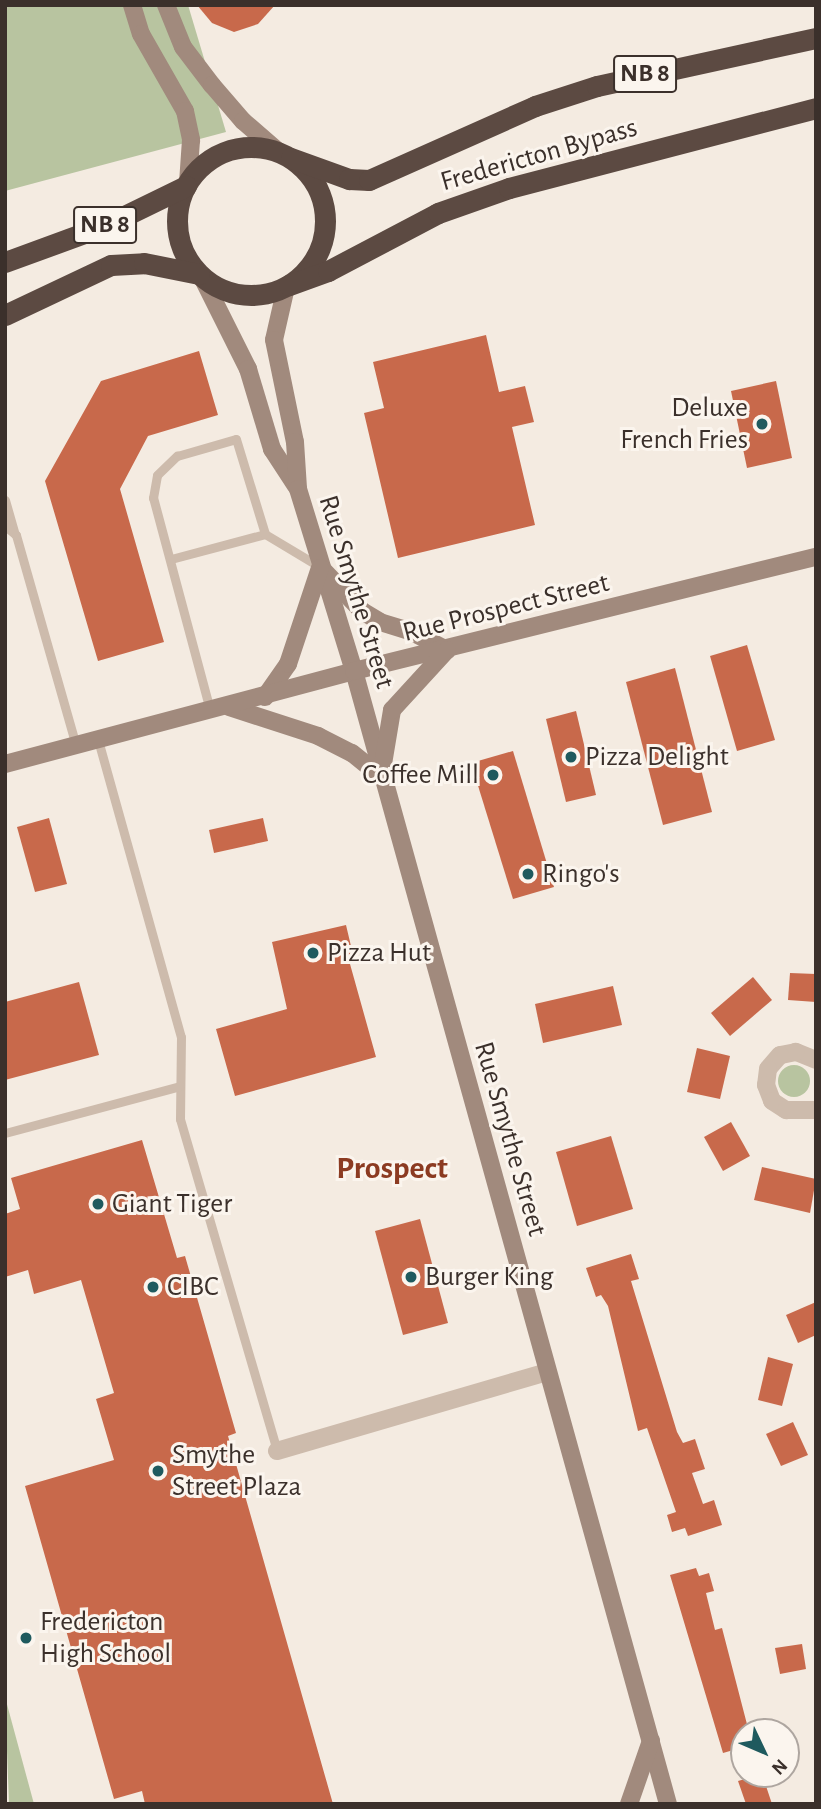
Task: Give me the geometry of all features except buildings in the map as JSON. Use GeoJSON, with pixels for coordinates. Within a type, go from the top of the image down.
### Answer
{"type":"FeatureCollection","features":[{"type":"Feature","properties":{"kind":"highway","name":"Fredericton Bypass"},"geometry":{"type":"LineString","coordinates":[[285,155],[349,179],[369,180],[535,106],[597,86],[816,38]]}},
{"type":"Feature","properties":{"kind":"highway","name":"Fredericton Bypass"},"geometry":{"type":"LineString","coordinates":[[288,286],[328,271],[438,213],[509,188],[816,108]]}},
{"type":"Feature","properties":{"kind":"highway"},"geometry":{"type":"LineString","coordinates":[[237,148],[285,155],[315,184],[324,206],[325,230],[318,253],[288,286],[264,295],[241,295],[200,276],[185,255],[178,232],[178,208],[187,185],[217,156],[237,148]]}},
{"type":"Feature","properties":{"kind":"highway","name":"NB 8"},"geometry":{"type":"LineString","coordinates":[[14,260],[106,225],[187,185]]}},
{"type":"Feature","properties":{"kind":"highway","name":"NB 8"},"geometry":{"type":"LineString","coordinates":[[5,315],[111,265],[144,263],[200,276]]}},
{"type":"Feature","properties":{"kind":"main road"},"geometry":{"type":"LineString","coordinates":[[132,5],[141,34],[185,111],[191,140],[187,185]]}},
{"type":"Feature","properties":{"kind":"main road"},"geometry":{"type":"LineString","coordinates":[[166,5],[183,47],[212,85],[243,121],[285,155]]}},
{"type":"Feature","properties":{"kind":"main road","name":"Rue Smythe Street"},"geometry":{"type":"LineString","coordinates":[[200,276],[248,369],[272,449],[298,489]]}},
{"type":"Feature","properties":{"kind":"main road","name":"Rue Smythe Street"},"geometry":{"type":"LineString","coordinates":[[288,286],[274,340],[295,442],[298,489],[320,568],[354,671],[668,1804]]}},
{"type":"Feature","properties":{"kind":"main road","name":"Rue Prospect Street"},"geometry":{"type":"LineString","coordinates":[[5,764],[229,707],[354,671],[816,557]]}},
{"type":"Feature","properties":{"kind":"main road"},"geometry":{"type":"LineString","coordinates":[[265,696],[288,664],[320,568],[362,611],[447,650],[392,710],[382,777]]}},
{"type":"Feature","properties":{"kind":"main road"},"geometry":{"type":"LineString","coordinates":[[229,707],[318,736],[352,753],[382,777]]}},
{"type":"Feature","properties":{"kind":"main road"},"geometry":{"type":"LineString","coordinates":[[629,1804],[651,1741]]}},
{"type":"Feature","properties":{"kind":"street"},"geometry":{"type":"LineString","coordinates":[[816,1060],[796,1052],[780,1055],[768,1069],[766,1085],[772,1101],[786,1110],[816,1110]]}},
{"type":"Feature","properties":{"kind":"street"},"geometry":{"type":"LineString","coordinates":[[277,1451],[548,1372]]}},
{"type":"Feature","properties":{"kind":"lane"},"geometry":{"type":"LineString","coordinates":[[210,712],[153,498],[157,475],[177,457],[236,439],[265,534],[320,568]]}},
{"type":"Feature","properties":{"kind":"lane"},"geometry":{"type":"LineString","coordinates":[[5,500],[76,746]]}},
{"type":"Feature","properties":{"kind":"lane"},"geometry":{"type":"LineString","coordinates":[[5,526],[16,535]]}},
{"type":"Feature","properties":{"kind":"lane"},"geometry":{"type":"LineString","coordinates":[[171,559],[265,534]]}},
{"type":"Feature","properties":{"kind":"lane"},"geometry":{"type":"LineString","coordinates":[[98,740],[181,1037],[180,1119],[277,1451]]}},
{"type":"Feature","properties":{"kind":"lane"},"geometry":{"type":"LineString","coordinates":[[5,1133],[180,1086]]}},
{"type":"Feature","properties":{"kind":"green space"},"geometry":{"type":"Polygon","coordinates":[[[5,5],[188,5],[226,132],[5,191],[5,5]]]}},
{"type":"Feature","properties":{"kind":"green space"},"geometry":{"type":"Polygon","coordinates":[[[794,1065],[805,1070],[810,1081],[805,1092],[794,1097],[783,1092],[778,1081],[783,1070],[794,1065]]]}},
{"type":"Feature","properties":{"kind":"green space"},"geometry":{"type":"Polygon","coordinates":[[[5,1697],[34,1804],[9,1804],[5,1697]]]}},
{"type":"Feature","properties":{"kind":"place","name":"Deluxe French Fries"},"geometry":{"type":"Point","coordinates":[762,424]}},
{"type":"Feature","properties":{"kind":"place","name":"Pizza Delight"},"geometry":{"type":"Point","coordinates":[571,757]}},
{"type":"Feature","properties":{"kind":"place","name":"Coffee Mill"},"geometry":{"type":"Point","coordinates":[493,775]}},
{"type":"Feature","properties":{"kind":"place","name":"Ringo's"},"geometry":{"type":"Point","coordinates":[528,874]}},
{"type":"Feature","properties":{"kind":"place","name":"Pizza Hut"},"geometry":{"type":"Point","coordinates":[313,953]}},
{"type":"Feature","properties":{"kind":"place","name":"Giant Tiger"},"geometry":{"type":"Point","coordinates":[98,1204]}},
{"type":"Feature","properties":{"kind":"place","name":"Burger King"},"geometry":{"type":"Point","coordinates":[411,1277]}},
{"type":"Feature","properties":{"kind":"place","name":"CIBC"},"geometry":{"type":"Point","coordinates":[153,1287]}},
{"type":"Feature","properties":{"kind":"place","name":"Smythe Street Plaza"},"geometry":{"type":"Point","coordinates":[158,1471]}},
{"type":"Feature","properties":{"kind":"place","name":"Fredericton High School"},"geometry":{"type":"Point","coordinates":[26,1638]}},
{"type":"Feature","properties":{"kind":"district","name":"Prospect"},"geometry":{"type":"Point","coordinates":[392,1168]}}]}
